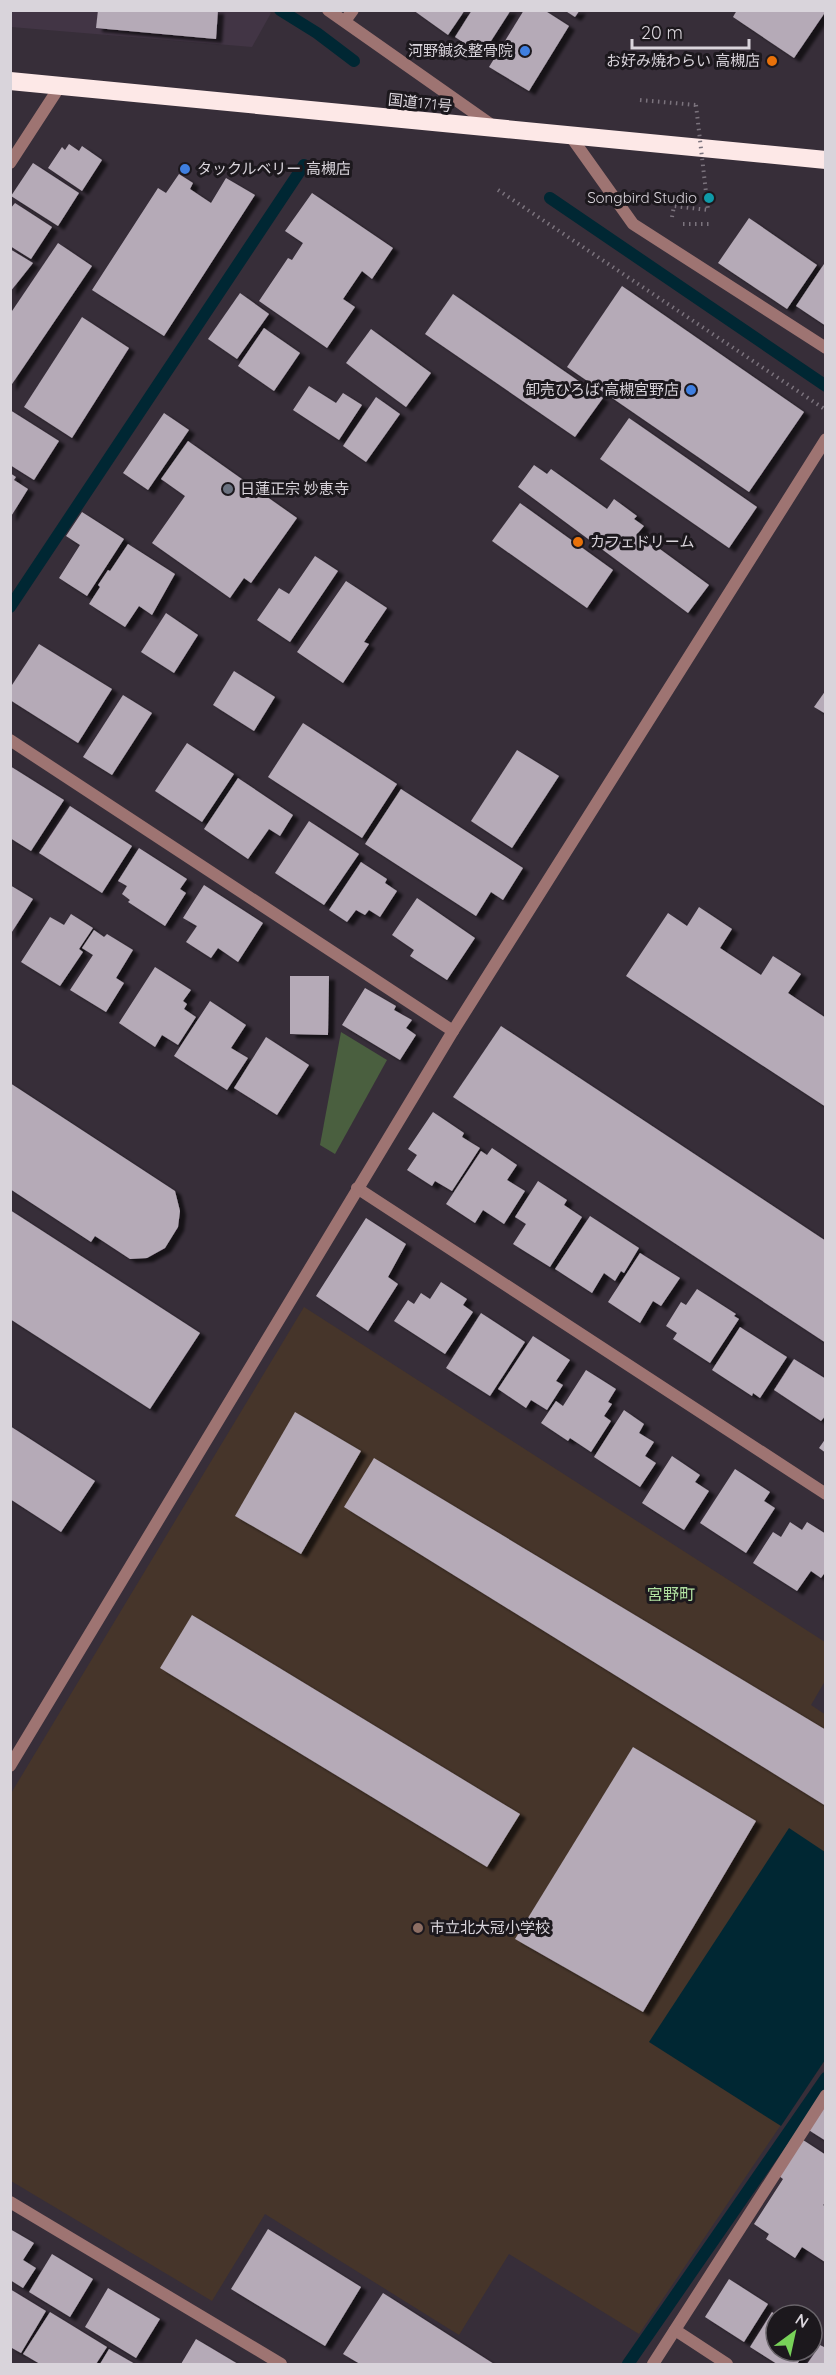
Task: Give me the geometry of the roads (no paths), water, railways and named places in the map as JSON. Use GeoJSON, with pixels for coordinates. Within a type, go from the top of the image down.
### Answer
{"type":"FeatureCollection","features":[{"type":"Feature","properties":{"kind":"highway","name":"国道171号"},"geometry":{"type":"LineString","coordinates":[[10,81],[825,160]]}},
{"type":"Feature","properties":{"kind":"street"},"geometry":{"type":"LineString","coordinates":[[328,10],[349,16],[496,129]]}},
{"type":"Feature","properties":{"kind":"street"},"geometry":{"type":"LineString","coordinates":[[10,163],[60,86]]}},
{"type":"Feature","properties":{"kind":"street"},"geometry":{"type":"LineString","coordinates":[[569,134],[633,224],[825,348]]}},
{"type":"Feature","properties":{"kind":"street"},"geometry":{"type":"LineString","coordinates":[[10,1766],[453,1031],[825,439]]}},
{"type":"Feature","properties":{"kind":"street"},"geometry":{"type":"LineString","coordinates":[[10,740],[453,1031]]}},
{"type":"Feature","properties":{"kind":"street"},"geometry":{"type":"LineString","coordinates":[[357,1188],[825,1494]]}},
{"type":"Feature","properties":{"kind":"street"},"geometry":{"type":"LineString","coordinates":[[653,2364],[825,2095]]}},
{"type":"Feature","properties":{"kind":"street"},"geometry":{"type":"LineString","coordinates":[[10,2202],[281,2364]]}},
{"type":"Feature","properties":{"kind":"street"},"geometry":{"type":"LineString","coordinates":[[675,2330],[727,2364]]}},
{"type":"Feature","properties":{"kind":"water"},"geometry":{"type":"Polygon","coordinates":[[[789,1828],[825,1852],[825,2060],[781,2126],[649,2042],[789,1828]]]}},
{"type":"Feature","properties":{"kind":"waterway"},"geometry":{"type":"LineString","coordinates":[[280,10],[317,33],[354,61]]}},
{"type":"Feature","properties":{"kind":"waterway"},"geometry":{"type":"LineString","coordinates":[[10,607],[304,165]]}},
{"type":"Feature","properties":{"kind":"waterway"},"geometry":{"type":"LineString","coordinates":[[550,198],[826,386]]}},
{"type":"Feature","properties":{"kind":"waterway"},"geometry":{"type":"LineString","coordinates":[[628,2364],[826,2078]]}},
{"type":"Feature","properties":{"kind":"place","name":"河野鍼灸整骨院"},"geometry":{"type":"Point","coordinates":[525,51]}},
{"type":"Feature","properties":{"kind":"place","name":"お好み焼わらい 高槻店"},"geometry":{"type":"Point","coordinates":[772,61]}},
{"type":"Feature","properties":{"kind":"place","name":"タックルベリー 高槻店"},"geometry":{"type":"Point","coordinates":[185,169]}},
{"type":"Feature","properties":{"kind":"place","name":"Songbird Studio"},"geometry":{"type":"Point","coordinates":[709,198]}},
{"type":"Feature","properties":{"kind":"place","name":"卸売ひろば 高槻宮野店"},"geometry":{"type":"Point","coordinates":[691,390]}},
{"type":"Feature","properties":{"kind":"place","name":"日蓮正宗 妙恵寺"},"geometry":{"type":"Point","coordinates":[228,489]}},
{"type":"Feature","properties":{"kind":"place","name":"カフェドリーム"},"geometry":{"type":"Point","coordinates":[578,542]}},
{"type":"Feature","properties":{"kind":"place","name":"市立北大冠小学校"},"geometry":{"type":"Point","coordinates":[418,1928]}},
{"type":"Feature","properties":{"kind":"district","name":"宮野町"},"geometry":{"type":"Point","coordinates":[671,1594]}}]}
